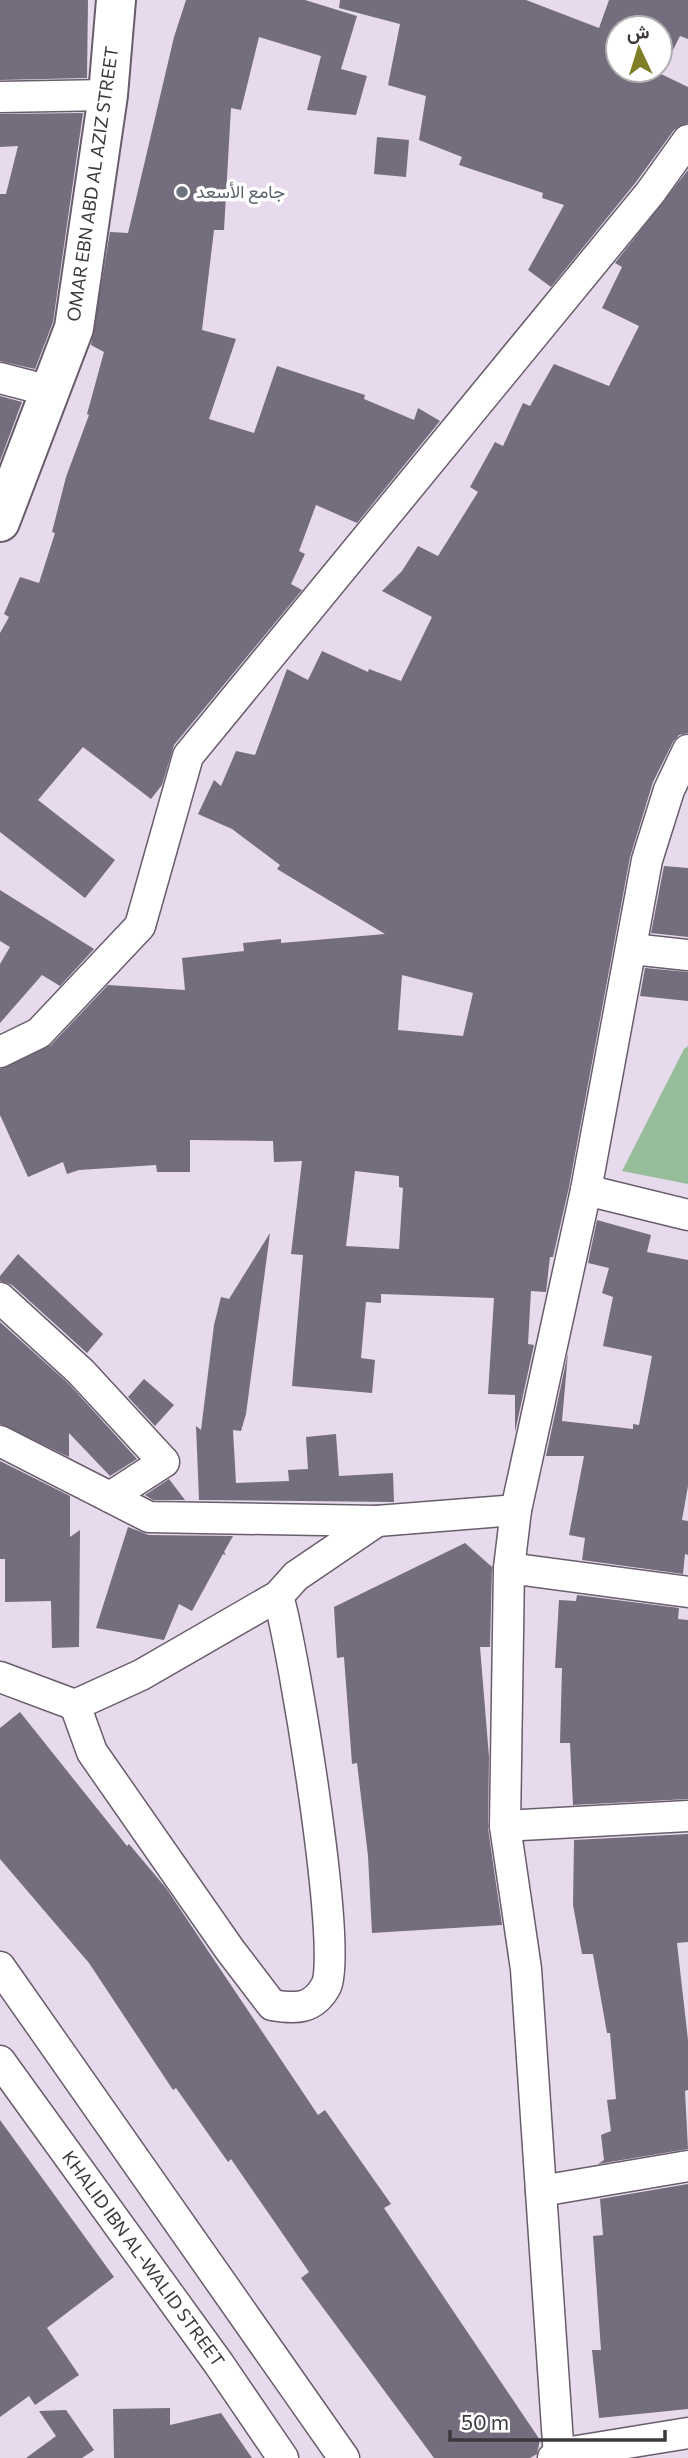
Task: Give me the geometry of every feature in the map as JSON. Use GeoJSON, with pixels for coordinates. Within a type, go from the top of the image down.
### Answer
{"type":"FeatureCollection","features":[{"type":"Feature","properties":{"kind":"street","name":"OMAR EBN ABD AL AZIZ STREET"},"geometry":{"type":"LineString","coordinates":[[0,522],[74,328],[108,94],[116,0]]}},
{"type":"Feature","properties":{"kind":"street"},"geometry":{"type":"LineString","coordinates":[[0,97],[108,94]]}},
{"type":"Feature","properties":{"kind":"street"},"geometry":{"type":"LineString","coordinates":[[0,1052],[39,1033],[141,926],[187,756],[650,193],[688,141]]}},
{"type":"Feature","properties":{"kind":"street"},"geometry":{"type":"LineString","coordinates":[[0,378],[50,391]]}},
{"type":"Feature","properties":{"kind":"street"},"geometry":{"type":"LineString","coordinates":[[688,750],[669,790],[647,860],[586,1190],[516,1510],[509,1568],[505,1826],[526,1969],[557,2457],[688,2433]]}},
{"type":"Feature","properties":{"kind":"street"},"geometry":{"type":"LineString","coordinates":[[632,949],[688,955]]}},
{"type":"Feature","properties":{"kind":"street"},"geometry":{"type":"LineString","coordinates":[[586,1190],[688,1215]]}},
{"type":"Feature","properties":{"kind":"street"},"geometry":{"type":"LineString","coordinates":[[0,1298],[81,1372],[164,1462],[110,1497]]}},
{"type":"Feature","properties":{"kind":"street"},"geometry":{"type":"LineString","coordinates":[[0,1441],[149,1517],[377,1521],[516,1510]]}},
{"type":"Feature","properties":{"kind":"street"},"geometry":{"type":"LineString","coordinates":[[0,1677],[75,1705],[141,1675],[278,1596],[296,1576],[377,1521]]}},
{"type":"Feature","properties":{"kind":"street"},"geometry":{"type":"LineString","coordinates":[[509,1568],[688,1592]]}},
{"type":"Feature","properties":{"kind":"street"},"geometry":{"type":"LineString","coordinates":[[75,1705],[92,1752],[230,1950],[272,2005],[296,2009],[310,2005],[327,1984],[329,1932],[307,1746],[288,1629],[278,1596]]}},
{"type":"Feature","properties":{"kind":"street"},"geometry":{"type":"LineString","coordinates":[[505,1826],[688,1816]]}},
{"type":"Feature","properties":{"kind":"street"},"geometry":{"type":"LineString","coordinates":[[0,1967],[344,2458]]}},
{"type":"Feature","properties":{"kind":"street","name":"KHALID IBN AL-WALID STREET"},"geometry":{"type":"LineString","coordinates":[[0,2061],[219,2364],[283,2458]]}},
{"type":"Feature","properties":{"kind":"street"},"geometry":{"type":"LineString","coordinates":[[541,2191],[688,2166]]}},
{"type":"Feature","properties":{"kind":"green space"},"geometry":{"type":"Polygon","coordinates":[[[688,1046],[688,1184],[622,1171],[684,1049],[688,1046]]]}},
{"type":"Feature","properties":{"kind":"building"},"geometry":{"type":"Polygon","coordinates":[[[0,0],[88,0],[87,78],[0,80],[0,0]]]}},
{"type":"Feature","properties":{"kind":"building"},"geometry":{"type":"Polygon","coordinates":[[[186,0],[305,0],[357,16],[341,69],[367,76],[356,115],[307,110],[321,56],[259,37],[241,110],[231,108],[224,230],[214,230],[202,330],[236,339],[209,419],[254,433],[277,366],[365,395],[364,399],[414,420],[418,408],[440,421],[357,523],[316,505],[299,551],[305,554],[291,584],[302,590],[174,745],[162,785],[151,799],[83,747],[38,800],[115,860],[85,898],[0,832],[0,633],[9,617],[4,614],[20,577],[39,583],[55,533],[52,532],[66,477],[89,415],[87,414],[104,352],[91,345],[110,232],[128,233],[174,37],[186,0]]]}},
{"type":"Feature","properties":{"kind":"building"},"geometry":{"type":"Polygon","coordinates":[[[340,0],[526,0],[599,28],[604,14],[604,84],[674,84],[674,80],[688,87],[688,123],[674,130],[636,182],[551,287],[528,270],[564,205],[542,198],[543,193],[459,165],[462,157],[419,140],[426,96],[388,85],[400,24],[339,8],[340,0]]]}},
{"type":"Feature","properties":{"kind":"building"},"geometry":{"type":"Polygon","coordinates":[[[609,0],[688,0],[688,39],[680,36],[674,48],[674,14],[604,14],[609,0]]]}},
{"type":"Feature","properties":{"kind":"building"},"geometry":{"type":"Polygon","coordinates":[[[83,113],[53,322],[35,369],[0,361],[0,194],[6,194],[18,146],[0,147],[0,114],[83,113]]]}},
{"type":"Feature","properties":{"kind":"building"},"geometry":{"type":"Polygon","coordinates":[[[377,137],[409,140],[406,177],[374,174],[377,137]]]}},
{"type":"Feature","properties":{"kind":"building"},"geometry":{"type":"Polygon","coordinates":[[[688,170],[688,733],[679,735],[673,742],[653,782],[630,857],[569,1187],[553,1257],[550,1257],[546,1292],[531,1291],[528,1344],[534,1345],[515,1432],[515,1395],[488,1394],[494,1298],[381,1294],[381,1303],[366,1302],[361,1358],[375,1360],[372,1393],[292,1386],[303,1255],[291,1254],[302,1161],[274,1162],[273,1141],[190,1140],[190,1172],[157,1172],[156,1165],[79,1170],[67,1174],[63,1162],[28,1177],[0,1115],[0,1069],[51,1045],[108,985],[185,990],[182,958],[244,951],[243,943],[281,939],[281,943],[385,934],[277,869],[280,865],[232,829],[198,814],[214,780],[221,786],[236,751],[255,755],[287,669],[308,680],[322,651],[368,672],[369,669],[401,681],[432,617],[382,591],[402,571],[418,546],[438,556],[478,492],[470,487],[495,442],[503,446],[523,403],[530,406],[554,364],[609,386],[639,326],[602,308],[622,267],[615,263],[688,170]],[[402,975],[398,1030],[463,1036],[473,993],[402,975]],[[355,1171],[346,1246],[399,1249],[403,1188],[399,1187],[399,1176],[355,1171]]]}},
{"type":"Feature","properties":{"kind":"building"},"geometry":{"type":"Polygon","coordinates":[[[0,396],[22,402],[0,461],[0,396]]]}},
{"type":"Feature","properties":{"kind":"building"},"geometry":{"type":"Polygon","coordinates":[[[664,866],[688,868],[688,937],[651,933],[664,866]]]}},
{"type":"Feature","properties":{"kind":"building"},"geometry":{"type":"Polygon","coordinates":[[[0,890],[94,949],[60,986],[42,975],[0,1023],[0,964],[10,947],[0,941],[0,890]]]}},
{"type":"Feature","properties":{"kind":"building"},"geometry":{"type":"Polygon","coordinates":[[[645,968],[688,972],[688,1001],[640,996],[645,968]]]}},
{"type":"Feature","properties":{"kind":"building"},"geometry":{"type":"Polygon","coordinates":[[[597,1220],[651,1235],[647,1252],[688,1260],[688,1486],[682,1520],[688,1521],[688,1555],[685,1554],[683,1574],[582,1560],[585,1538],[569,1535],[584,1456],[546,1456],[568,1353],[562,1421],[633,1429],[633,1424],[639,1425],[652,1356],[603,1346],[613,1297],[602,1293],[609,1268],[588,1263],[597,1220]]]}},
{"type":"Feature","properties":{"kind":"building"},"geometry":{"type":"Polygon","coordinates":[[[270,1233],[246,1414],[241,1431],[233,1430],[236,1483],[289,1481],[288,1470],[308,1469],[306,1437],[336,1434],[339,1476],[393,1473],[394,1502],[199,1500],[196,1426],[201,1430],[214,1325],[221,1297],[229,1299],[270,1233]]]}},
{"type":"Feature","properties":{"kind":"building"},"geometry":{"type":"Polygon","coordinates":[[[18,1254],[103,1334],[87,1353],[12,1285],[0,1281],[0,1276],[18,1254]]]}},
{"type":"Feature","properties":{"kind":"building"},"geometry":{"type":"Polygon","coordinates":[[[0,1322],[69,1384],[137,1459],[110,1476],[69,1433],[69,1457],[0,1424],[0,1322]]]}},
{"type":"Feature","properties":{"kind":"building"},"geometry":{"type":"Polygon","coordinates":[[[144,1379],[174,1405],[155,1426],[128,1397],[144,1379]]]}},
{"type":"Feature","properties":{"kind":"building"},"geometry":{"type":"Polygon","coordinates":[[[0,1461],[70,1496],[70,1537],[80,1530],[79,1647],[52,1648],[51,1601],[5,1602],[5,1559],[0,1559],[0,1461]]]}},
{"type":"Feature","properties":{"kind":"building"},"geometry":{"type":"Polygon","coordinates":[[[169,1479],[185,1500],[153,1500],[145,1495],[169,1479]]]}},
{"type":"Feature","properties":{"kind":"building"},"geometry":{"type":"Polygon","coordinates":[[[128,1527],[149,1535],[233,1536],[224,1552],[226,1555],[223,1554],[192,1611],[179,1604],[164,1640],[96,1628],[128,1527]]]}},
{"type":"Feature","properties":{"kind":"building"},"geometry":{"type":"Polygon","coordinates":[[[465,1543],[492,1567],[490,1647],[480,1647],[489,1757],[488,1828],[502,1925],[372,1933],[368,1856],[357,1763],[352,1764],[344,1657],[337,1658],[334,1607],[465,1543]]]}},
{"type":"Feature","properties":{"kind":"building"},"geometry":{"type":"Polygon","coordinates":[[[577,1595],[679,1608],[678,1619],[688,1620],[688,1799],[573,1805],[570,1743],[560,1743],[562,1668],[555,1668],[559,1600],[576,1601],[577,1595]]]}},
{"type":"Feature","properties":{"kind":"building"},"geometry":{"type":"Polygon","coordinates":[[[20,1712],[127,1846],[129,1844],[166,1888],[318,2115],[325,2110],[391,2204],[384,2208],[540,2440],[537,2454],[530,2458],[434,2458],[301,2278],[309,2272],[231,2159],[228,2162],[176,2088],[173,2090],[89,1963],[0,1859],[0,1728],[20,1712]]]}},
{"type":"Feature","properties":{"kind":"building"},"geometry":{"type":"Polygon","coordinates":[[[688,1834],[688,1942],[677,1943],[688,2040],[688,2090],[685,2091],[688,2149],[598,2164],[604,2160],[601,2135],[611,2131],[607,2100],[616,2099],[610,2033],[607,2033],[593,1954],[582,1954],[573,1905],[574,1840],[688,1834]]]}},
{"type":"Feature","properties":{"kind":"building"},"geometry":{"type":"Polygon","coordinates":[[[0,2120],[114,2277],[47,2328],[79,2375],[35,2405],[29,2396],[0,2417],[0,2120]]]}},
{"type":"Feature","properties":{"kind":"building"},"geometry":{"type":"Polygon","coordinates":[[[688,2184],[688,2409],[599,2418],[592,2350],[601,2350],[593,2236],[603,2235],[600,2199],[688,2184]]]}},
{"type":"Feature","properties":{"kind":"building"},"geometry":{"type":"Polygon","coordinates":[[[170,2408],[170,2425],[221,2413],[252,2458],[114,2458],[113,2409],[170,2408]]]}},
{"type":"Feature","properties":{"kind":"building"},"geometry":{"type":"Polygon","coordinates":[[[66,2410],[94,2450],[82,2458],[26,2458],[56,2436],[39,2411],[66,2410]]]}},
{"type":"Feature","properties":{"kind":"place","name":"جامع الأسعد"},"geometry":{"type":"Point","coordinates":[182,192]}}]}
